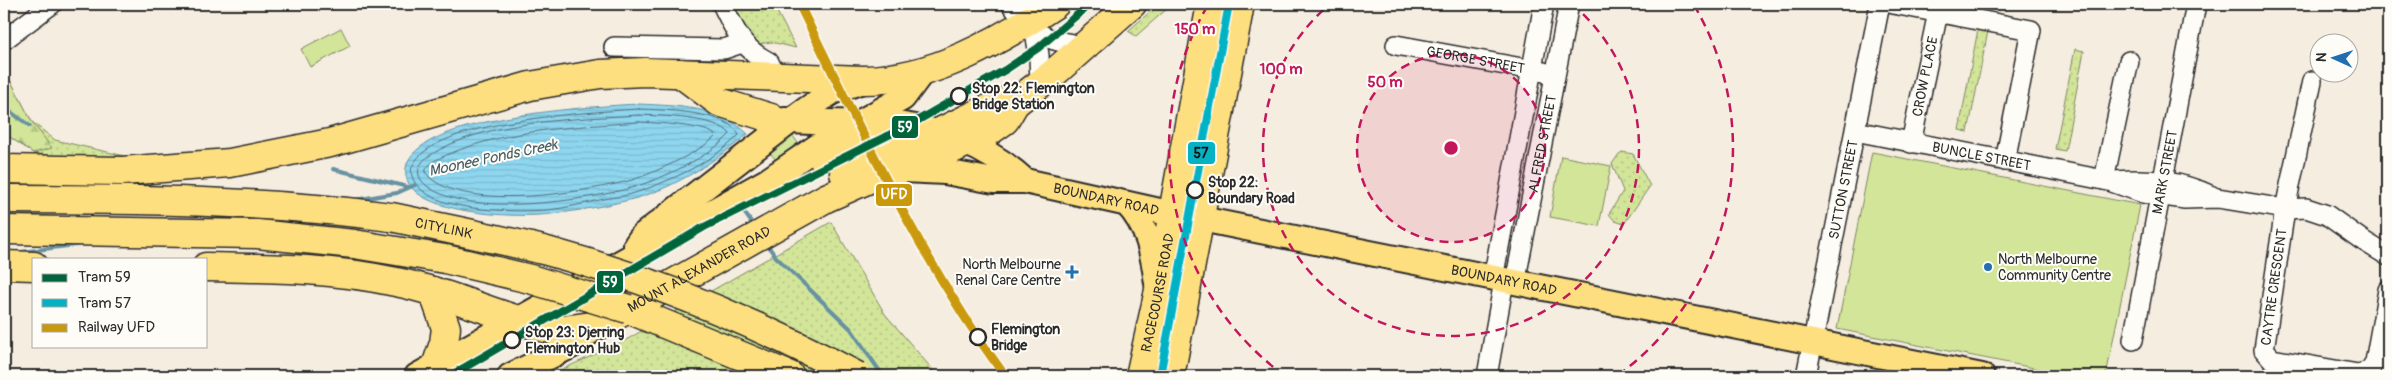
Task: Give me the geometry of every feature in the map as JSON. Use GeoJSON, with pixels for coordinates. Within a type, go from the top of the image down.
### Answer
{"type":"FeatureCollection","features":[{"type":"Feature","properties":{"kind":"highway"},"geometry":{"type":"LineString","coordinates":[[4,169],[122,170],[230,163],[354,137],[551,81],[625,72],[863,80],[890,78],[923,72],[986,44],[1024,19],[1055,4]]}},
{"type":"Feature","properties":{"kind":"highway","name":"MOUNT ALEXANDER ROAD"},"geometry":{"type":"LineString","coordinates":[[599,325],[826,198],[966,143],[1010,112],[1132,4]]}},
{"type":"Feature","properties":{"kind":"highway","name":"RACECOURSE ROAD"},"geometry":{"type":"LineString","coordinates":[[1140,376],[1158,295],[1211,4]]}},
{"type":"Feature","properties":{"kind":"highway","name":"RACECOURSE ROAD"},"geometry":{"type":"LineString","coordinates":[[1170,376],[1240,4]]}},
{"type":"Feature","properties":{"kind":"highway"},"geometry":{"type":"LineString","coordinates":[[680,73],[719,102],[781,119]]}},
{"type":"Feature","properties":{"kind":"highway"},"geometry":{"type":"LineString","coordinates":[[893,171],[899,156],[911,151],[931,137],[1002,102],[1010,112]]}},
{"type":"Feature","properties":{"kind":"highway"},"geometry":{"type":"LineString","coordinates":[[826,198],[834,180],[846,172],[910,140],[931,137]]}},
{"type":"Feature","properties":{"kind":"highway","name":"CITYLINK"},"geometry":{"type":"LineString","coordinates":[[4,200],[93,199],[262,204],[336,210],[472,233],[548,251],[636,279],[751,325],[812,352],[857,376]]}},
{"type":"Feature","properties":{"kind":"highway","name":"BOUNDARY ROAD"},"geometry":{"type":"LineString","coordinates":[[1173,214],[1201,219]]}},
{"type":"Feature","properties":{"kind":"highway"},"geometry":{"type":"LineString","coordinates":[[4,230],[257,234],[354,244],[445,259],[530,279],[628,309],[790,376]]}},
{"type":"Feature","properties":{"kind":"highway"},"geometry":{"type":"LineString","coordinates":[[4,265],[32,266]]}},
{"type":"Feature","properties":{"kind":"highway"},"geometry":{"type":"LineString","coordinates":[[208,267],[331,270],[397,282],[433,291],[552,330],[569,330],[599,325]]}},
{"type":"Feature","properties":{"kind":"highway"},"geometry":{"type":"LineString","coordinates":[[427,371],[444,343],[446,328],[433,291]]}},
{"type":"Feature","properties":{"kind":"main road"},"geometry":{"type":"LineString","coordinates":[[427,371],[510,317],[625,260],[762,184],[803,156],[902,98],[923,72]]}},
{"type":"Feature","properties":{"kind":"main road"},"geometry":{"type":"LineString","coordinates":[[625,260],[643,235],[746,155],[781,119],[832,92],[863,80]]}},
{"type":"Feature","properties":{"kind":"main road"},"geometry":{"type":"LineString","coordinates":[[1010,112],[1003,142],[1018,174]]}},
{"type":"Feature","properties":{"kind":"main road","name":"BOUNDARY ROAD"},"geometry":{"type":"LineString","coordinates":[[781,119],[894,124],[931,137],[966,143],[1018,174],[1127,204],[1173,214]]}},
{"type":"Feature","properties":{"kind":"main road"},"geometry":{"type":"LineString","coordinates":[[803,156],[824,158],[894,124]]}},
{"type":"Feature","properties":{"kind":"main road","name":"BOUNDARY ROAD"},"geometry":{"type":"LineString","coordinates":[[893,171],[945,172],[994,181],[1018,174]]}},
{"type":"Feature","properties":{"kind":"main road"},"geometry":{"type":"LineString","coordinates":[[1127,204],[1138,217],[1148,239],[1158,295]]}},
{"type":"Feature","properties":{"kind":"main road","name":"BOUNDARY ROAD"},"geometry":{"type":"LineString","coordinates":[[1201,219],[1982,376]]}},
{"type":"Feature","properties":{"kind":"main road","name":"MOUNT ALEXANDER ROAD"},"geometry":{"type":"LineString","coordinates":[[510,376],[571,346],[599,325]]}},
{"type":"Feature","properties":{"kind":"street"},"geometry":{"type":"LineString","coordinates":[[4,40],[52,4]]}},
{"type":"Feature","properties":{"kind":"street"},"geometry":{"type":"LineString","coordinates":[[722,4],[742,43],[769,62],[776,77]]}},
{"type":"Feature","properties":{"kind":"street","name":"ALFRED STREET"},"geometry":{"type":"LineString","coordinates":[[1487,376],[1504,281],[1532,69],[1544,4]]}},
{"type":"Feature","properties":{"kind":"street","name":"ALFRED STREET"},"geometry":{"type":"LineString","coordinates":[[1504,281],[1555,74],[1569,4]]}},
{"type":"Feature","properties":{"kind":"street","name":"SUTTON STREET"},"geometry":{"type":"LineString","coordinates":[[1806,376],[1880,4]]}},
{"type":"Feature","properties":{"kind":"street"},"geometry":{"type":"LineString","coordinates":[[1893,4],[2031,30],[2005,161]]}},
{"type":"Feature","properties":{"kind":"street","name":"MARK STREET"},"geometry":{"type":"LineString","coordinates":[[2133,340],[2196,4]]}},
{"type":"Feature","properties":{"kind":"street","name":"CROW PLACE"},"geometry":{"type":"LineString","coordinates":[[1911,142],[1938,12]]}},
{"type":"Feature","properties":{"kind":"street"},"geometry":{"type":"LineString","coordinates":[[1024,19],[1053,40],[1084,46]]}},
{"type":"Feature","properties":{"kind":"street"},"geometry":{"type":"LineString","coordinates":[[1024,19],[1039,55],[1040,85]]}},
{"type":"Feature","properties":{"kind":"street"},"geometry":{"type":"LineString","coordinates":[[614,47],[724,49],[742,43]]}},
{"type":"Feature","properties":{"kind":"street","name":"GEORGE STREET"},"geometry":{"type":"LineString","coordinates":[[1396,45],[1555,74]]}},
{"type":"Feature","properties":{"kind":"street"},"geometry":{"type":"LineString","coordinates":[[2106,181],[2129,61]]}},
{"type":"Feature","properties":{"kind":"street","name":"CAYTRE CRESCENT"},"geometry":{"type":"LineString","coordinates":[[2312,82],[2285,209],[2264,350],[2272,359],[2358,374],[2370,371],[2375,362],[2388,290]]}},
{"type":"Feature","properties":{"kind":"street","name":"BUNCLE STREET"},"geometry":{"type":"LineString","coordinates":[[1855,131],[2106,181],[2142,193],[2161,188],[2185,199],[2218,198],[2285,209],[2306,208],[2327,215],[2388,256]]}},
{"type":"Feature","properties":{"kind":"green space"},"geometry":{"type":"Polygon","coordinates":[[[733,4],[773,4],[796,48],[771,42],[759,44],[749,33],[733,4]]]}},
{"type":"Feature","properties":{"kind":"green space"},"geometry":{"type":"Polygon","coordinates":[[[1159,4],[1167,4],[1168,8],[1136,36],[1128,31],[1159,4]]]}},
{"type":"Feature","properties":{"kind":"green space"},"geometry":{"type":"Polygon","coordinates":[[[341,28],[350,46],[310,67],[301,49],[341,28]]]}},
{"type":"Feature","properties":{"kind":"green space"},"geometry":{"type":"Polygon","coordinates":[[[1978,29],[1988,31],[1968,132],[1959,130],[1978,29]]]}},
{"type":"Feature","properties":{"kind":"green space"},"geometry":{"type":"Polygon","coordinates":[[[2075,49],[2084,51],[2065,151],[2055,149],[2075,49]]]}},
{"type":"Feature","properties":{"kind":"green space"},"geometry":{"type":"Polygon","coordinates":[[[4,68],[32,122],[55,140],[125,156],[69,158],[33,153],[4,133],[4,68]]]}},
{"type":"Feature","properties":{"kind":"green space"},"geometry":{"type":"Polygon","coordinates":[[[4,68],[32,122],[52,148],[33,153],[4,133],[4,68]]]}},
{"type":"Feature","properties":{"kind":"green space"},"geometry":{"type":"Polygon","coordinates":[[[793,136],[798,143],[776,160],[770,153],[793,136]]]}},
{"type":"Feature","properties":{"kind":"green space"},"geometry":{"type":"Polygon","coordinates":[[[1622,152],[1633,154],[1650,186],[1624,224],[1615,221],[1609,214],[1623,191],[1612,164],[1622,152]]]}},
{"type":"Feature","properties":{"kind":"green space","name":"North Melbourne Community Centre"},"geometry":{"type":"Polygon","coordinates":[[[1872,152],[2140,205],[2106,376],[2074,376],[1837,329],[1872,152]]]}},
{"type":"Feature","properties":{"kind":"green space"},"geometry":{"type":"Polygon","coordinates":[[[1561,156],[1611,166],[1599,226],[1550,217],[1561,156]]]}},
{"type":"Feature","properties":{"kind":"green space"},"geometry":{"type":"Polygon","coordinates":[[[831,222],[885,314],[938,376],[548,376],[626,340],[831,222]]]}},
{"type":"Feature","properties":{"kind":"water"},"geometry":{"type":"Polygon","coordinates":[[[639,104],[697,109],[724,118],[748,134],[696,172],[667,187],[637,198],[572,211],[551,214],[515,215],[465,211],[441,205],[421,196],[409,184],[406,168],[416,150],[440,136],[472,125],[510,117],[549,111],[639,104]]]}},
{"type":"Feature","properties":{"kind":"waterway"},"geometry":{"type":"LineString","coordinates":[[4,107],[30,126]]}},
{"type":"Feature","properties":{"kind":"waterway"},"geometry":{"type":"LineString","coordinates":[[333,169],[408,187]]}},
{"type":"Feature","properties":{"kind":"waterway","name":"Moonee Ponds Creek"},"geometry":{"type":"LineString","coordinates":[[354,200],[397,193],[415,185]]}},
{"type":"Feature","properties":{"kind":"waterway","name":"Moonee Ponds Creek"},"geometry":{"type":"LineString","coordinates":[[739,205],[754,226]]}},
{"type":"Feature","properties":{"kind":"waterway","name":"Moonee Ponds Creek"},"geometry":{"type":"LineString","coordinates":[[228,221],[251,217]]}},
{"type":"Feature","properties":{"kind":"waterway","name":"Moonee Ponds Creek"},"geometry":{"type":"LineString","coordinates":[[765,242],[776,257],[851,329],[883,376]]}},
{"type":"Feature","properties":{"kind":"waterway","name":"Moonee Ponds Creek"},"geometry":{"type":"LineString","coordinates":[[21,252],[83,244]]}},
{"type":"Feature","properties":{"kind":"tram line","name":"59"},"geometry":{"type":"LineString","coordinates":[[450,376],[704,227],[915,122],[1005,70],[1038,48],[1090,4]]}},
{"type":"Feature","properties":{"kind":"tram line","name":"57"},"geometry":{"type":"LineString","coordinates":[[1160,376],[1229,4]]}},
{"type":"Feature","properties":{"kind":"rail line","name":"UFD"},"geometry":{"type":"LineString","coordinates":[[799,4],[870,148],[919,241],[974,331],[1005,376]]}},
{"type":"Feature","properties":{"kind":"place","name":"Stop 22: Flemington Bridge Station"},"geometry":{"type":"Point","coordinates":[959,96]}},
{"type":"Feature","properties":{"kind":"place","name":"Stop 22: Boundary Road"},"geometry":{"type":"Point","coordinates":[1195,190]}},
{"type":"Feature","properties":{"kind":"place","name":"North Melbourne Community Centre"},"geometry":{"type":"Point","coordinates":[1988,267]}},
{"type":"Feature","properties":{"kind":"place","name":"North Melbourne Renal Care Centre"},"geometry":{"type":"Point","coordinates":[1072,272]}},
{"type":"Feature","properties":{"kind":"place","name":"Flemington Bridge"},"geometry":{"type":"Point","coordinates":[978,337]}},
{"type":"Feature","properties":{"kind":"place","name":"Stop 23: Djerring Flemington Hub"},"geometry":{"type":"Point","coordinates":[512,340]}}]}
